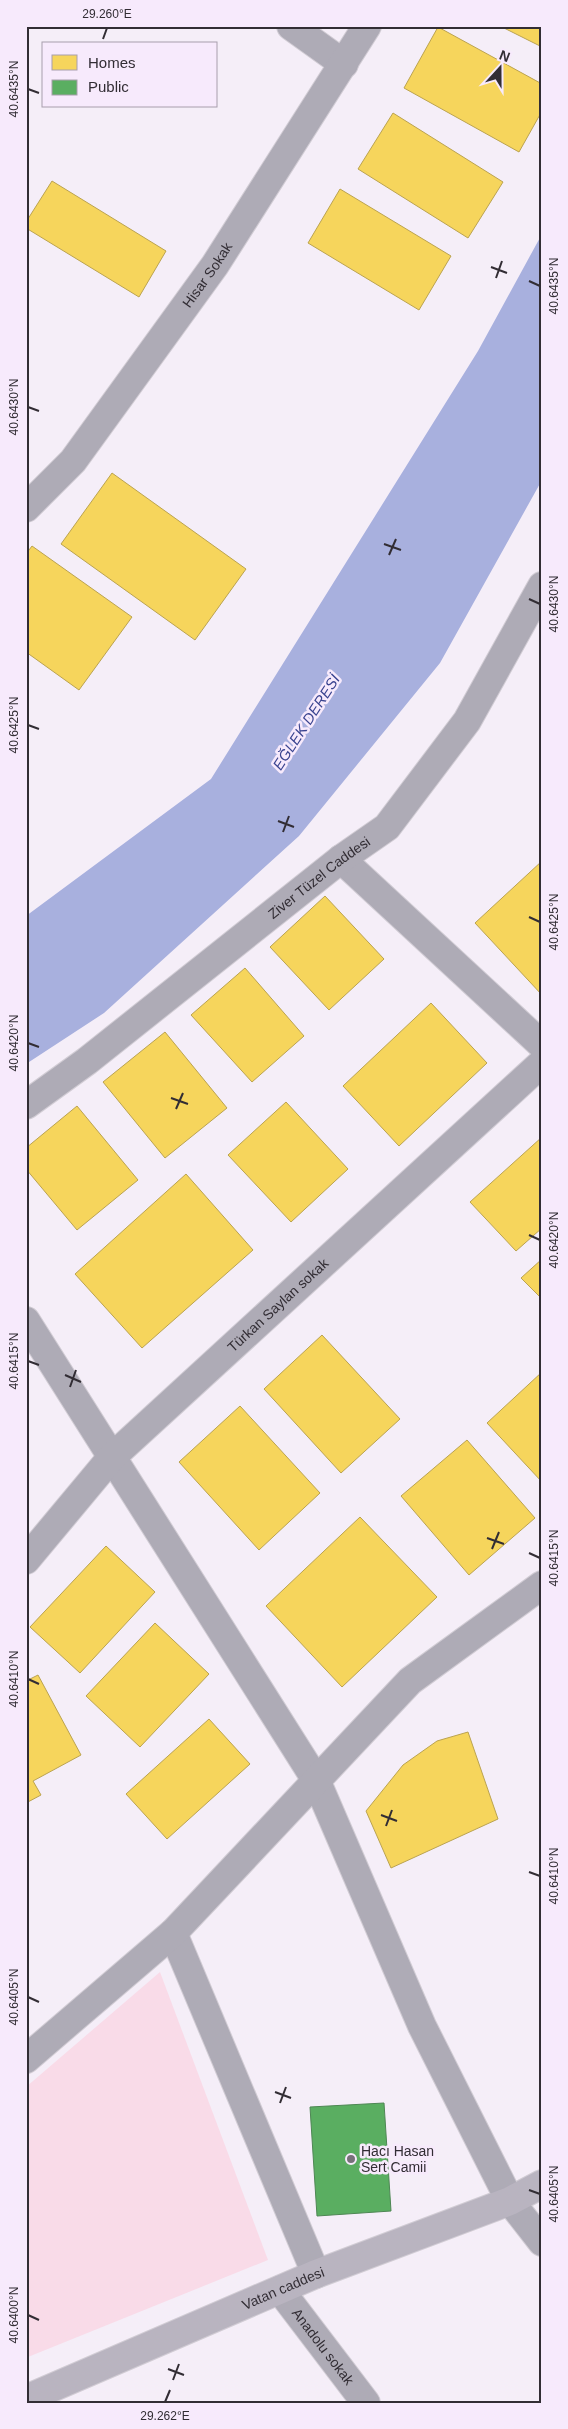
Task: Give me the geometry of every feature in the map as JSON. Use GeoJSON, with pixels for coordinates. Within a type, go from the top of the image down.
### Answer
{"type":"FeatureCollection","features":[{"type":"Feature","properties":{"kind":"street"},"geometry":{"type":"LineString","coordinates":[[291,26],[344,64]]}},
{"type":"Feature","properties":{"kind":"street","name":"Hisar Sokak"},"geometry":{"type":"LineString","coordinates":[[26,508],[73,461],[215,264],[367,26]]}},
{"type":"Feature","properties":{"kind":"street","name":"Ziver Tüzel Caddesi"},"geometry":{"type":"LineString","coordinates":[[26,1105],[87,1062],[341,859],[387,827],[467,721],[542,586]]}},
{"type":"Feature","properties":{"kind":"street"},"geometry":{"type":"LineString","coordinates":[[341,859],[542,1045]]}},
{"type":"Feature","properties":{"kind":"street","name":"Türkan Saylan sokak"},"geometry":{"type":"LineString","coordinates":[[26,1560],[111,1458],[542,1063]]}},
{"type":"Feature","properties":{"kind":"street"},"geometry":{"type":"LineString","coordinates":[[26,1320],[111,1458],[316,1780],[422,2026],[510,2201],[542,2242]]}},
{"type":"Feature","properties":{"kind":"street"},"geometry":{"type":"LineString","coordinates":[[26,2059],[172,1933],[410,1681],[542,1585]]}},
{"type":"Feature","properties":{"kind":"street"},"geometry":{"type":"LineString","coordinates":[[172,1933],[316,2274]]}},
{"type":"Feature","properties":{"kind":"street","name":"Vatan caddesi"},"geometry":{"type":"LineString","coordinates":[[26,2399],[316,2274],[510,2201],[542,2184]]}},
{"type":"Feature","properties":{"kind":"street","name":"Anadolu sokak"},"geometry":{"type":"LineString","coordinates":[[280,2290],[366,2403]]}},
{"type":"Feature","properties":{"kind":"shaded area"},"geometry":{"type":"Polygon","coordinates":[[[160,1972],[268,2260],[28,2357],[26,2353],[26,2087],[160,1972]]]}},
{"type":"Feature","properties":{"kind":"water","name":"EĞLEK DERESİ"},"geometry":{"type":"Polygon","coordinates":[[[542,234],[542,480],[440,663],[299,836],[104,1013],[26,1064],[26,916],[211,779],[478,351],[542,234]]]}},
{"type":"Feature","properties":{"kind":"building: Homes"},"geometry":{"type":"Polygon","coordinates":[[[500,26],[542,26],[542,47],[500,26]]]}},
{"type":"Feature","properties":{"kind":"building: Homes"},"geometry":{"type":"Polygon","coordinates":[[[438,27],[542,84],[542,111],[519,152],[404,88],[438,27]]]}},
{"type":"Feature","properties":{"kind":"building: Homes"},"geometry":{"type":"Polygon","coordinates":[[[393,113],[503,182],[468,238],[358,169],[393,113]]]}},
{"type":"Feature","properties":{"kind":"building: Homes"},"geometry":{"type":"Polygon","coordinates":[[[52,181],[166,251],[139,297],[26,228],[26,222],[52,181]]]}},
{"type":"Feature","properties":{"kind":"building: Homes"},"geometry":{"type":"Polygon","coordinates":[[[340,189],[451,256],[419,310],[308,243],[340,189]]]}},
{"type":"Feature","properties":{"kind":"building: Homes"},"geometry":{"type":"Polygon","coordinates":[[[112,473],[246,569],[195,640],[61,544],[112,473]]]}},
{"type":"Feature","properties":{"kind":"building: Homes"},"geometry":{"type":"Polygon","coordinates":[[[32,546],[132,617],[79,690],[26,652],[26,554],[32,546]]]}},
{"type":"Feature","properties":{"kind":"building: Homes"},"geometry":{"type":"Polygon","coordinates":[[[542,861],[542,995],[475,923],[542,861]]]}},
{"type":"Feature","properties":{"kind":"building: Homes"},"geometry":{"type":"Polygon","coordinates":[[[325,896],[384,959],[329,1010],[270,947],[325,896]]]}},
{"type":"Feature","properties":{"kind":"building: Homes"},"geometry":{"type":"Polygon","coordinates":[[[245,968],[304,1036],[252,1082],[191,1015],[245,968]]]}},
{"type":"Feature","properties":{"kind":"building: Homes"},"geometry":{"type":"Polygon","coordinates":[[[431,1003],[487,1063],[399,1146],[343,1086],[431,1003]]]}},
{"type":"Feature","properties":{"kind":"building: Homes"},"geometry":{"type":"Polygon","coordinates":[[[165,1032],[227,1108],[165,1158],[103,1082],[165,1032]]]}},
{"type":"Feature","properties":{"kind":"building: Homes"},"geometry":{"type":"Polygon","coordinates":[[[286,1102],[348,1169],[291,1222],[228,1155],[286,1102]]]}},
{"type":"Feature","properties":{"kind":"building: Homes"},"geometry":{"type":"Polygon","coordinates":[[[77,1106],[138,1180],[77,1230],[26,1169],[26,1148],[77,1106]]]}},
{"type":"Feature","properties":{"kind":"building: Homes"},"geometry":{"type":"Polygon","coordinates":[[[542,1137],[542,1228],[516,1251],[470,1202],[542,1137]]]}},
{"type":"Feature","properties":{"kind":"building: Homes"},"geometry":{"type":"Polygon","coordinates":[[[186,1174],[253,1250],[142,1348],[75,1274],[186,1174]]]}},
{"type":"Feature","properties":{"kind":"building: Homes"},"geometry":{"type":"Polygon","coordinates":[[[542,1259],[542,1299],[521,1278],[542,1259]]]}},
{"type":"Feature","properties":{"kind":"building: Homes"},"geometry":{"type":"Polygon","coordinates":[[[322,1335],[400,1419],[341,1473],[264,1389],[322,1335]]]}},
{"type":"Feature","properties":{"kind":"building: Homes"},"geometry":{"type":"Polygon","coordinates":[[[542,1372],[542,1482],[487,1423],[542,1372]]]}},
{"type":"Feature","properties":{"kind":"building: Homes"},"geometry":{"type":"Polygon","coordinates":[[[240,1406],[320,1493],[259,1550],[179,1462],[240,1406]]]}},
{"type":"Feature","properties":{"kind":"building: Homes"},"geometry":{"type":"Polygon","coordinates":[[[467,1440],[535,1518],[469,1575],[401,1496],[467,1440]]]}},
{"type":"Feature","properties":{"kind":"building: Homes"},"geometry":{"type":"Polygon","coordinates":[[[360,1517],[437,1597],[342,1687],[266,1606],[360,1517]]]}},
{"type":"Feature","properties":{"kind":"building: Homes"},"geometry":{"type":"Polygon","coordinates":[[[106,1546],[155,1592],[80,1673],[30,1627],[106,1546]]]}},
{"type":"Feature","properties":{"kind":"building: Homes"},"geometry":{"type":"Polygon","coordinates":[[[155,1623],[209,1674],[140,1747],[86,1696],[155,1623]]]}},
{"type":"Feature","properties":{"kind":"building: Homes"},"geometry":{"type":"Polygon","coordinates":[[[38,1675],[81,1755],[33,1781],[41,1795],[26,1803],[26,1681],[38,1675]]]}},
{"type":"Feature","properties":{"kind":"building: Homes"},"geometry":{"type":"Polygon","coordinates":[[[209,1719],[250,1764],[167,1839],[126,1794],[209,1719]]]}},
{"type":"Feature","properties":{"kind":"building: Homes"},"geometry":{"type":"Polygon","coordinates":[[[468,1732],[498,1819],[391,1868],[366,1811],[403,1765],[437,1741],[468,1732]]]}},
{"type":"Feature","properties":{"kind":"building: Public","name":"Hacı Hasan Sert Camii"},"geometry":{"type":"Polygon","coordinates":[[[384,2103],[391,2211],[317,2216],[310,2107],[384,2103]]]}},
{"type":"Feature","properties":{"kind":"place","name":"Hacı Hasan Sert Camii"},"geometry":{"type":"Point","coordinates":[351,2159]}}]}
